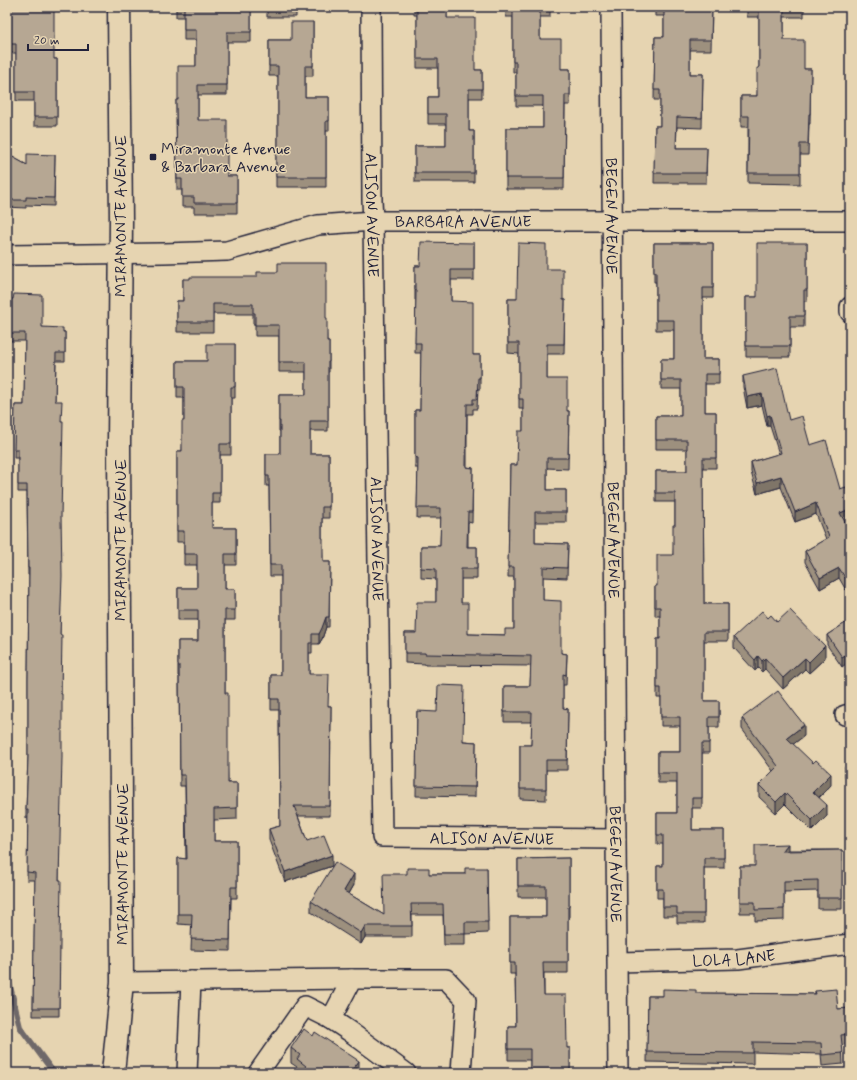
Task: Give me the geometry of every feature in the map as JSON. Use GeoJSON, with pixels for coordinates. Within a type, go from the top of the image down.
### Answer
{"type":"FeatureCollection","features":[{"type":"Feature","properties":{"kind":"main road","name":"MIRAMONTE AVENUE"},"geometry":{"type":"LineString","coordinates":[[113,1073],[122,982],[119,452],[121,254],[119,7]]}},
{"type":"Feature","properties":{"kind":"street","name":"ALISON AVENUE"},"geometry":{"type":"LineString","coordinates":[[371,7],[372,200],[374,221],[382,837],[616,839]]}},
{"type":"Feature","properties":{"kind":"street","name":"BEGEN AVENUE"},"geometry":{"type":"LineString","coordinates":[[611,7],[618,1073]]}},
{"type":"Feature","properties":{"kind":"street","name":"BARBARA AVENUE"},"geometry":{"type":"LineString","coordinates":[[7,255],[121,254],[227,250],[318,225],[374,221],[850,221]]}},
{"type":"Feature","properties":{"kind":"street"},"geometry":{"type":"LineString","coordinates":[[850,307],[850,312]]}},
{"type":"Feature","properties":{"kind":"street","name":"LOLA LANE"},"geometry":{"type":"LineString","coordinates":[[618,962],[738,959],[850,944]]}},
{"type":"Feature","properties":{"kind":"street"},"geometry":{"type":"LineString","coordinates":[[331,1019],[352,979]]}},
{"type":"Feature","properties":{"kind":"street"},"geometry":{"type":"LineString","coordinates":[[122,982],[446,979],[466,1000],[461,1073]]}},
{"type":"Feature","properties":{"kind":"street"},"geometry":{"type":"LineString","coordinates":[[297,980],[305,1006],[331,1019],[406,1073]]}},
{"type":"Feature","properties":{"kind":"street"},"geometry":{"type":"LineString","coordinates":[[187,1073],[191,981]]}},
{"type":"Feature","properties":{"kind":"street"},"geometry":{"type":"LineString","coordinates":[[258,1073],[305,1006]]}},
{"type":"Feature","properties":{"kind":"building"},"geometry":{"type":"Polygon","coordinates":[[[10,7],[54,7],[54,59],[57,59],[57,117],[34,117],[34,92],[16,92],[16,44],[9,44],[10,7]]]}},
{"type":"Feature","properties":{"kind":"building"},"geometry":{"type":"Polygon","coordinates":[[[184,7],[251,7],[251,32],[227,32],[227,85],[198,85],[198,120],[227,120],[227,176],[237,176],[237,203],[194,203],[194,197],[182,197],[182,179],[177,179],[176,100],[178,100],[178,66],[196,66],[196,30],[184,30],[184,7]]]}},
{"type":"Feature","properties":{"kind":"building"},"geometry":{"type":"Polygon","coordinates":[[[417,7],[447,7],[447,18],[475,18],[475,70],[482,70],[482,89],[469,89],[469,131],[474,131],[474,173],[415,173],[415,146],[446,146],[446,114],[428,114],[428,97],[438,97],[438,59],[417,59],[417,7]]]}},
{"type":"Feature","properties":{"kind":"building"},"geometry":{"type":"Polygon","coordinates":[[[513,7],[540,7],[540,39],[561,39],[561,69],[570,69],[570,95],[565,95],[564,178],[506,178],[506,128],[543,128],[543,96],[516,96],[516,62],[513,62],[513,7]]]}},
{"type":"Feature","properties":{"kind":"building"},"geometry":{"type":"Polygon","coordinates":[[[664,7],[712,7],[711,40],[690,40],[690,74],[703,74],[702,118],[677,117],[676,148],[707,148],[706,173],[654,173],[655,126],[660,126],[660,90],[654,90],[655,37],[664,37],[664,7]]]}},
{"type":"Feature","properties":{"kind":"building"},"geometry":{"type":"Polygon","coordinates":[[[759,7],[784,7],[784,40],[804,40],[804,69],[811,69],[810,114],[808,144],[800,144],[800,173],[748,173],[749,116],[741,116],[741,96],[757,96],[757,68],[759,68],[759,7]]]}},
{"type":"Feature","properties":{"kind":"building"},"geometry":{"type":"Polygon","coordinates":[[[291,22],[313,22],[313,66],[305,66],[305,97],[329,97],[329,121],[326,121],[326,177],[276,177],[276,148],[278,148],[278,66],[269,66],[269,40],[291,40],[291,22]]]}},
{"type":"Feature","properties":{"kind":"building"},"geometry":{"type":"Polygon","coordinates":[[[7,154],[27,165],[27,154],[55,155],[54,198],[26,197],[26,200],[7,200],[7,154]]]}},
{"type":"Feature","properties":{"kind":"building"},"geometry":{"type":"Polygon","coordinates":[[[421,242],[474,243],[474,270],[451,270],[451,301],[473,302],[473,355],[480,355],[480,378],[478,378],[477,399],[473,399],[473,404],[467,404],[466,467],[473,468],[472,512],[468,512],[467,547],[477,547],[477,569],[461,569],[461,603],[468,603],[468,634],[505,635],[505,629],[514,629],[514,567],[508,567],[510,465],[517,465],[518,431],[523,431],[523,399],[519,399],[519,343],[508,343],[508,299],[517,299],[518,243],[546,244],[546,269],[563,269],[563,300],[565,300],[564,344],[547,344],[547,379],[567,379],[567,411],[569,411],[568,458],[547,458],[547,490],[566,490],[566,512],[535,512],[535,543],[568,544],[567,568],[543,567],[543,600],[561,601],[561,653],[567,654],[566,675],[563,674],[563,708],[568,709],[567,760],[546,760],[546,789],[520,789],[520,745],[531,745],[532,712],[504,712],[504,686],[530,686],[531,656],[405,653],[405,633],[416,633],[417,602],[436,602],[436,569],[421,568],[421,546],[440,546],[441,508],[417,508],[418,458],[415,457],[415,410],[420,410],[421,343],[415,343],[415,266],[420,266],[421,242]]]}},
{"type":"Feature","properties":{"kind":"building"},"geometry":{"type":"Polygon","coordinates":[[[654,243],[713,243],[713,288],[703,288],[703,359],[719,359],[719,374],[705,374],[705,412],[716,412],[716,458],[703,458],[704,604],[728,604],[728,632],[704,632],[704,701],[719,701],[719,717],[709,717],[709,743],[702,743],[702,798],[692,798],[692,830],[724,830],[724,858],[704,858],[704,914],[677,914],[677,907],[663,907],[663,889],[657,889],[657,866],[663,866],[663,835],[657,835],[657,813],[677,813],[677,773],[658,773],[658,752],[680,752],[680,717],[661,717],[661,688],[657,688],[657,639],[660,639],[660,607],[655,607],[657,555],[673,555],[675,493],[656,493],[656,471],[687,471],[687,440],[656,440],[656,416],[681,416],[681,380],[661,380],[661,359],[674,359],[674,320],[656,320],[656,272],[654,272],[654,243]]]}},
{"type":"Feature","properties":{"kind":"building"},"geometry":{"type":"Polygon","coordinates":[[[757,243],[807,243],[807,290],[804,290],[804,316],[790,316],[790,346],[746,346],[746,297],[757,297],[757,243]]]}},
{"type":"Feature","properties":{"kind":"building"},"geometry":{"type":"Polygon","coordinates":[[[278,263],[326,263],[326,318],[327,342],[329,342],[328,421],[310,421],[310,454],[329,454],[329,507],[322,507],[322,538],[323,562],[330,562],[329,617],[326,617],[319,634],[312,634],[312,643],[309,643],[309,674],[329,674],[328,706],[331,706],[330,806],[294,806],[307,841],[324,835],[332,855],[285,872],[269,829],[280,826],[279,699],[271,699],[271,675],[281,675],[281,565],[270,565],[269,476],[266,476],[266,454],[280,454],[279,395],[306,395],[306,362],[279,362],[279,325],[255,325],[253,304],[213,304],[213,322],[177,322],[177,301],[183,301],[183,279],[190,279],[190,277],[257,277],[257,272],[278,272],[278,263]]]}},
{"type":"Feature","properties":{"kind":"building"},"geometry":{"type":"Polygon","coordinates":[[[14,294],[42,295],[42,327],[63,328],[63,332],[65,332],[65,353],[56,353],[55,401],[62,401],[61,421],[63,421],[60,635],[62,635],[62,757],[59,880],[61,880],[59,1008],[33,1008],[35,873],[27,872],[28,810],[26,810],[28,757],[29,568],[27,485],[18,485],[18,450],[14,450],[15,405],[24,405],[25,333],[10,333],[10,299],[13,299],[14,294]]]}},
{"type":"Feature","properties":{"kind":"building"},"geometry":{"type":"Polygon","coordinates":[[[207,344],[235,344],[235,387],[231,387],[231,444],[220,444],[220,493],[212,493],[212,528],[236,528],[236,554],[225,554],[225,589],[235,589],[235,610],[225,610],[225,693],[228,693],[228,783],[237,783],[237,808],[214,809],[214,841],[237,841],[237,887],[231,887],[230,940],[191,939],[192,914],[178,914],[178,858],[187,859],[185,775],[180,775],[178,641],[198,641],[198,610],[178,610],[178,588],[197,588],[197,554],[184,554],[184,531],[177,531],[177,451],[182,451],[184,387],[177,387],[177,361],[207,361],[207,344]]]}},
{"type":"Feature","properties":{"kind":"building"},"geometry":{"type":"Polygon","coordinates":[[[777,368],[789,420],[802,416],[810,445],[826,440],[840,489],[846,487],[850,497],[850,509],[840,513],[850,531],[850,577],[846,579],[839,568],[820,578],[805,551],[829,537],[816,503],[795,512],[781,476],[757,483],[751,462],[781,453],[770,415],[767,416],[762,394],[747,397],[743,376],[777,368]]]}},
{"type":"Feature","properties":{"kind":"building"},"geometry":{"type":"Polygon","coordinates":[[[790,610],[825,646],[809,662],[805,658],[783,678],[765,658],[762,661],[758,656],[755,660],[734,637],[762,611],[768,618],[771,615],[777,622],[790,610]]]}},
{"type":"Feature","properties":{"kind":"building"},"geometry":{"type":"Polygon","coordinates":[[[850,620],[850,652],[842,657],[827,635],[850,620]]]}},
{"type":"Feature","properties":{"kind":"building"},"geometry":{"type":"Polygon","coordinates":[[[438,685],[464,686],[463,741],[476,742],[475,787],[416,786],[417,711],[437,712],[438,685]]]}},
{"type":"Feature","properties":{"kind":"building"},"geometry":{"type":"Polygon","coordinates":[[[778,691],[804,725],[787,738],[813,763],[816,760],[831,774],[813,792],[827,805],[812,820],[785,793],[776,802],[759,785],[778,766],[742,718],[778,691]]]}},
{"type":"Feature","properties":{"kind":"building"},"geometry":{"type":"Polygon","coordinates":[[[850,765],[850,784],[845,767],[850,765]]]}},
{"type":"Feature","properties":{"kind":"building"},"geometry":{"type":"Polygon","coordinates":[[[788,844],[782,851],[842,850],[842,898],[818,898],[818,880],[784,881],[784,909],[755,910],[755,902],[740,902],[740,866],[755,866],[755,845],[788,844]]]}},
{"type":"Feature","properties":{"kind":"building"},"geometry":{"type":"Polygon","coordinates":[[[569,858],[568,962],[543,962],[544,995],[566,995],[567,1048],[570,1048],[570,1070],[530,1070],[530,1049],[508,1049],[508,1026],[516,1026],[515,963],[510,963],[510,917],[546,917],[546,886],[518,886],[518,859],[569,858]]]}},
{"type":"Feature","properties":{"kind":"building"},"geometry":{"type":"Polygon","coordinates":[[[335,862],[354,874],[344,891],[384,915],[383,874],[407,874],[407,868],[429,868],[429,874],[465,874],[465,868],[487,868],[488,922],[465,922],[465,934],[444,934],[443,904],[411,904],[412,926],[365,926],[361,933],[311,901],[335,862]]]}},
{"type":"Feature","properties":{"kind":"building"},"geometry":{"type":"Polygon","coordinates":[[[663,989],[696,990],[696,993],[816,994],[815,991],[836,989],[838,1009],[850,1008],[850,1034],[841,1035],[843,1053],[822,1055],[821,1043],[753,1042],[753,1053],[647,1052],[648,996],[663,996],[663,989]]]}},
{"type":"Feature","properties":{"kind":"building"},"geometry":{"type":"Polygon","coordinates":[[[304,1029],[313,1036],[315,1032],[359,1061],[350,1073],[301,1073],[306,1066],[297,1059],[300,1055],[291,1048],[304,1029]]]}},
{"type":"Feature","properties":{"kind":"waterway"},"geometry":{"type":"LineString","coordinates":[[7,970],[20,1027],[54,1073]]}},
{"type":"Feature","properties":{"kind":"place","name":"Miramonte Avenue & Barbara Avenue"},"geometry":{"type":"Point","coordinates":[153,157]}}]}
